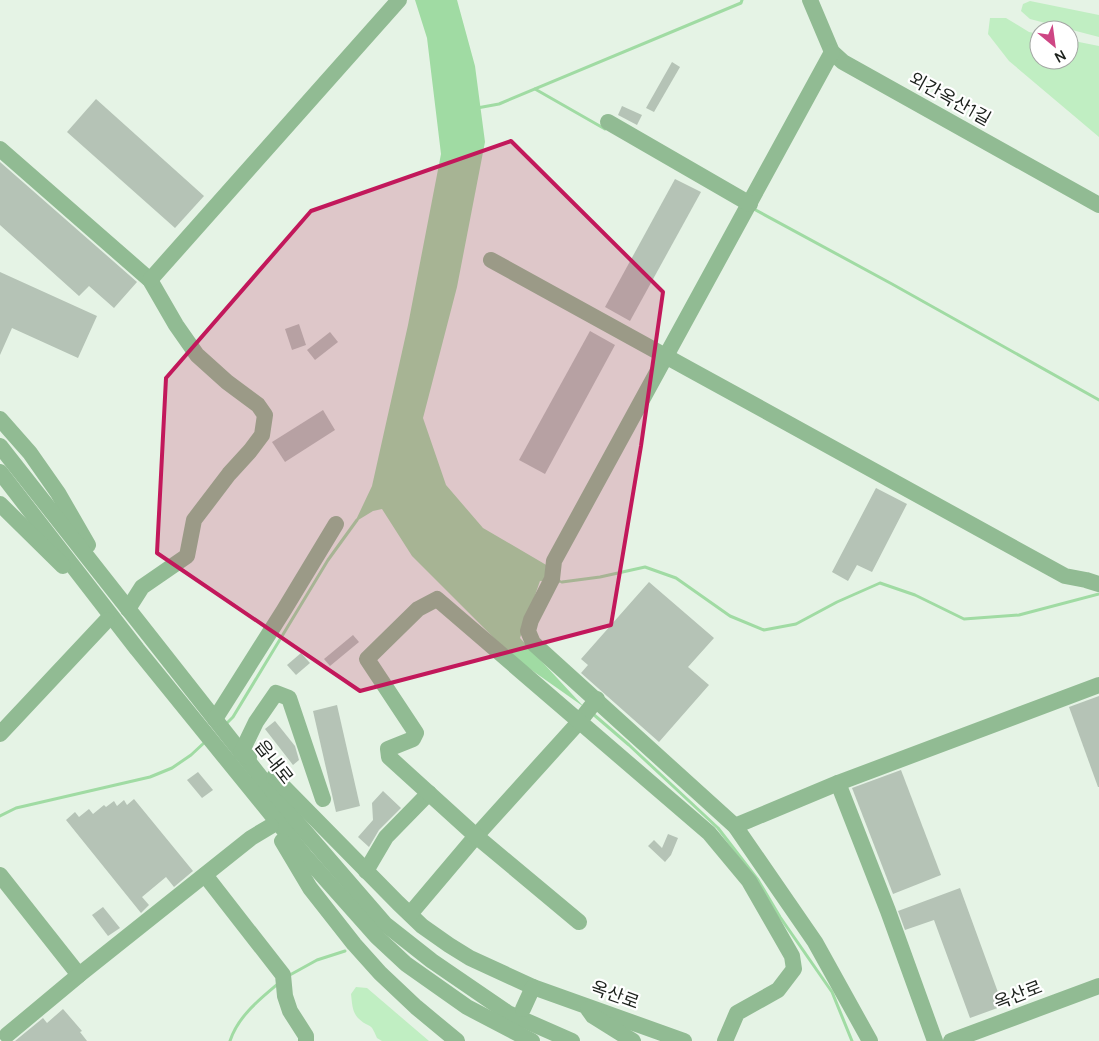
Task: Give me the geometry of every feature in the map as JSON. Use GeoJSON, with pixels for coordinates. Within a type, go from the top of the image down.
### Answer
{"type":"FeatureCollection","features":[{"type":"Feature","properties":{"kind":"street"},"geometry":{"type":"LineString","coordinates":[[150,280],[399,0]]}},
{"type":"Feature","properties":{"kind":"street"},"geometry":{"type":"LineString","coordinates":[[810,0],[832,52],[554,561],[552,578],[531,620],[528,631],[533,643],[735,826],[815,942],[870,1041]]}},
{"type":"Feature","properties":{"kind":"street","name":"외간옥산1길"},"geometry":{"type":"LineString","coordinates":[[832,52],[843,62],[1099,205]]}},
{"type":"Feature","properties":{"kind":"street"},"geometry":{"type":"LineString","coordinates":[[608,122],[750,204]]}},
{"type":"Feature","properties":{"kind":"street"},"geometry":{"type":"LineString","coordinates":[[0,149],[150,280],[176,325],[197,355],[227,382],[258,405],[265,415],[262,434],[194,520],[187,556],[142,587],[128,609]]}},
{"type":"Feature","properties":{"kind":"street"},"geometry":{"type":"LineString","coordinates":[[491,260],[1065,576],[1099,584]]}},
{"type":"Feature","properties":{"kind":"street"},"geometry":{"type":"LineString","coordinates":[[0,419],[30,453],[58,492],[94,554],[125,594],[128,609]]}},
{"type":"Feature","properties":{"kind":"street","name":"읍내로"},"geometry":{"type":"LineString","coordinates":[[0,446],[288,812],[385,924],[432,961],[508,1013],[572,1041]]}},
{"type":"Feature","properties":{"kind":"street","name":"읍내로"},"geometry":{"type":"LineString","coordinates":[[0,472],[149,664],[305,856],[377,937],[406,964],[458,1002],[502,1027],[532,1041]]}},
{"type":"Feature","properties":{"kind":"street"},"geometry":{"type":"LineString","coordinates":[[0,504],[64,568],[110,625],[149,664],[203,746],[271,826],[287,848],[310,888],[354,944],[380,973],[416,1007],[457,1041]]}},
{"type":"Feature","properties":{"kind":"street"},"geometry":{"type":"LineString","coordinates":[[219,725],[336,524]]}},
{"type":"Feature","properties":{"kind":"street"},"geometry":{"type":"LineString","coordinates":[[578,922],[476,836],[389,757],[388,749],[412,739],[416,732],[367,659],[418,609],[437,599],[709,833],[749,881],[792,956],[794,969],[778,990],[737,1013],[725,1041]]}},
{"type":"Feature","properties":{"kind":"street"},"geometry":{"type":"LineString","coordinates":[[0,734],[110,625]]}},
{"type":"Feature","properties":{"kind":"street"},"geometry":{"type":"LineString","coordinates":[[735,826],[838,783],[1099,685]]}},
{"type":"Feature","properties":{"kind":"street"},"geometry":{"type":"LineString","coordinates":[[241,753],[256,722],[276,693],[289,698],[323,799]]}},
{"type":"Feature","properties":{"kind":"street"},"geometry":{"type":"LineString","coordinates":[[410,914],[476,836],[580,722],[597,699]]}},
{"type":"Feature","properties":{"kind":"street","name":"옥산로"},"geometry":{"type":"LineString","coordinates":[[241,753],[264,767],[410,914],[449,946],[470,958],[533,987],[684,1041]]}},
{"type":"Feature","properties":{"kind":"street"},"geometry":{"type":"LineString","coordinates":[[838,783],[888,911],[934,1041]]}},
{"type":"Feature","properties":{"kind":"street"},"geometry":{"type":"LineString","coordinates":[[366,871],[386,837],[429,793]]}},
{"type":"Feature","properties":{"kind":"street"},"geometry":{"type":"LineString","coordinates":[[7,1035],[79,974],[251,838],[271,826]]}},
{"type":"Feature","properties":{"kind":"street"},"geometry":{"type":"LineString","coordinates":[[0,875],[79,974]]}},
{"type":"Feature","properties":{"kind":"street"},"geometry":{"type":"LineString","coordinates":[[205,875],[284,981],[285,996],[290,1012],[306,1036],[306,1041]]}},
{"type":"Feature","properties":{"kind":"street","name":"옥산로"},"geometry":{"type":"LineString","coordinates":[[951,1041],[1099,986]]}},
{"type":"Feature","properties":{"kind":"street"},"geometry":{"type":"LineString","coordinates":[[523,1009],[533,987]]}},
{"type":"Feature","properties":{"kind":"street"},"geometry":{"type":"LineString","coordinates":[[584,1005],[594,1016],[633,1041]]}},
{"type":"Feature","properties":{"kind":"highlighted area"},"geometry":{"type":"Polygon","coordinates":[[[511,141],[663,292],[641,446],[611,625],[360,691],[157,553],[166,378],[311,211],[511,141]]]}},
{"type":"Feature","properties":{"kind":"shaded area"},"geometry":{"type":"Polygon","coordinates":[[[415,0],[457,0],[475,66],[485,142],[457,287],[423,418],[446,485],[483,528],[548,566],[563,583],[540,581],[520,638],[584,707],[513,657],[412,556],[382,509],[373,511],[355,522],[372,486],[408,325],[441,154],[427,38],[415,0]]]}},
{"type":"Feature","properties":{"kind":"shaded area"},"geometry":{"type":"Polygon","coordinates":[[[1030,1],[1099,15],[1099,37],[1079,32],[1079,20],[1030,19],[1021,11],[1023,4],[1030,1]]]}},
{"type":"Feature","properties":{"kind":"shaded area"},"geometry":{"type":"Polygon","coordinates":[[[990,18],[1006,18],[1029,32],[1029,70],[1079,70],[1079,42],[1099,46],[1099,137],[1009,61],[988,34],[990,18]]]}},
{"type":"Feature","properties":{"kind":"shaded area"},"geometry":{"type":"Polygon","coordinates":[[[356,987],[367,988],[429,1041],[382,1041],[377,1038],[371,1027],[358,1018],[355,1013],[351,994],[356,987]]]}},
{"type":"Feature","properties":{"kind":"building"},"geometry":{"type":"Polygon","coordinates":[[[672,62],[680,67],[654,112],[646,108],[672,62]]]}},
{"type":"Feature","properties":{"kind":"building"},"geometry":{"type":"Polygon","coordinates":[[[96,99],[204,196],[175,228],[67,132],[96,99]]]}},
{"type":"Feature","properties":{"kind":"building"},"geometry":{"type":"Polygon","coordinates":[[[622,106],[642,115],[637,125],[618,115],[622,106]]]}},
{"type":"Feature","properties":{"kind":"building"},"geometry":{"type":"Polygon","coordinates":[[[0,162],[137,282],[114,308],[89,286],[79,296],[0,225],[0,162]]]}},
{"type":"Feature","properties":{"kind":"building"},"geometry":{"type":"Polygon","coordinates":[[[675,179],[701,192],[630,321],[605,307],[675,179]]]}},
{"type":"Feature","properties":{"kind":"building"},"geometry":{"type":"Polygon","coordinates":[[[0,272],[97,316],[78,358],[12,328],[0,355],[0,272]]]}},
{"type":"Feature","properties":{"kind":"building"},"geometry":{"type":"Polygon","coordinates":[[[299,324],[306,345],[292,350],[285,329],[299,324]]]}},
{"type":"Feature","properties":{"kind":"building"},"geometry":{"type":"Polygon","coordinates":[[[590,331],[615,345],[545,474],[519,460],[590,331]]]}},
{"type":"Feature","properties":{"kind":"building"},"geometry":{"type":"Polygon","coordinates":[[[330,332],[338,342],[315,360],[307,350],[330,332]]]}},
{"type":"Feature","properties":{"kind":"building"},"geometry":{"type":"Polygon","coordinates":[[[323,410],[335,430],[285,462],[272,442],[323,410]]]}},
{"type":"Feature","properties":{"kind":"building"},"geometry":{"type":"Polygon","coordinates":[[[876,488],[907,504],[872,572],[857,565],[848,581],[832,572],[876,488]]]}},
{"type":"Feature","properties":{"kind":"building"},"geometry":{"type":"Polygon","coordinates":[[[649,582],[714,638],[688,667],[709,685],[659,742],[581,673],[588,665],[581,659],[649,582]]]}},
{"type":"Feature","properties":{"kind":"building"},"geometry":{"type":"Polygon","coordinates":[[[353,635],[359,642],[330,666],[324,659],[353,635]]]}},
{"type":"Feature","properties":{"kind":"building"},"geometry":{"type":"Polygon","coordinates":[[[301,653],[310,663],[296,675],[287,665],[301,653]]]}},
{"type":"Feature","properties":{"kind":"building"},"geometry":{"type":"Polygon","coordinates":[[[1099,696],[1099,787],[1098,787],[1069,707],[1099,696]]]}},
{"type":"Feature","properties":{"kind":"building"},"geometry":{"type":"Polygon","coordinates":[[[337,705],[360,806],[336,812],[313,711],[337,705]]]}},
{"type":"Feature","properties":{"kind":"building"},"geometry":{"type":"Polygon","coordinates":[[[275,721],[295,746],[299,760],[293,765],[265,729],[275,721]]]}},
{"type":"Feature","properties":{"kind":"building"},"geometry":{"type":"Polygon","coordinates":[[[901,770],[941,875],[893,894],[852,788],[901,770]]]}},
{"type":"Feature","properties":{"kind":"building"},"geometry":{"type":"Polygon","coordinates":[[[198,772],[213,790],[202,798],[187,780],[198,772]]]}},
{"type":"Feature","properties":{"kind":"building"},"geometry":{"type":"Polygon","coordinates":[[[383,791],[401,808],[379,830],[369,847],[358,837],[373,820],[372,803],[383,791]]]}},
{"type":"Feature","properties":{"kind":"building"},"geometry":{"type":"Polygon","coordinates":[[[134,799],[193,871],[174,887],[166,877],[142,897],[149,905],[141,913],[66,820],[75,812],[79,817],[89,809],[93,814],[104,805],[106,807],[114,801],[117,806],[124,800],[127,805],[134,799]]]}},
{"type":"Feature","properties":{"kind":"building"},"geometry":{"type":"Polygon","coordinates":[[[668,834],[678,838],[671,855],[665,862],[648,846],[654,840],[662,848],[668,834]]]}},
{"type":"Feature","properties":{"kind":"building"},"geometry":{"type":"Polygon","coordinates":[[[960,888],[1003,1006],[970,1018],[934,920],[905,930],[898,911],[960,888]]]}},
{"type":"Feature","properties":{"kind":"building"},"geometry":{"type":"Polygon","coordinates":[[[103,907],[120,928],[108,936],[92,915],[103,907]]]}},
{"type":"Feature","properties":{"kind":"building"},"geometry":{"type":"Polygon","coordinates":[[[63,1009],[82,1031],[80,1032],[87,1041],[15,1041],[43,1018],[47,1023],[63,1009]]]}},
{"type":"Feature","properties":{"kind":"waterway"},"geometry":{"type":"LineString","coordinates":[[477,108],[499,104],[741,3],[742,0]]}},
{"type":"Feature","properties":{"kind":"waterway"},"geometry":{"type":"LineString","coordinates":[[535,89],[605,129]]}},
{"type":"Feature","properties":{"kind":"waterway"},"geometry":{"type":"LineString","coordinates":[[752,208],[1099,400]]}},
{"type":"Feature","properties":{"kind":"waterway"},"geometry":{"type":"LineString","coordinates":[[225,725],[233,717],[328,560],[357,520]]}},
{"type":"Feature","properties":{"kind":"waterway"},"geometry":{"type":"LineString","coordinates":[[562,582],[600,577],[645,567],[676,578],[730,616],[764,630],[796,624],[837,602],[880,583],[915,595],[964,619],[1019,615],[1099,594]]}},
{"type":"Feature","properties":{"kind":"waterway"},"geometry":{"type":"LineString","coordinates":[[593,714],[718,828],[758,880],[780,917],[832,992],[852,1041]]}},
{"type":"Feature","properties":{"kind":"waterway"},"geometry":{"type":"LineString","coordinates":[[0,816],[16,808],[150,777],[172,768],[191,755],[205,742]]}},
{"type":"Feature","properties":{"kind":"waterway"},"geometry":{"type":"LineString","coordinates":[[288,976],[317,960],[345,951]]}},
{"type":"Feature","properties":{"kind":"waterway"},"geometry":{"type":"LineString","coordinates":[[230,1041],[244,1016],[279,983]]}}]}
